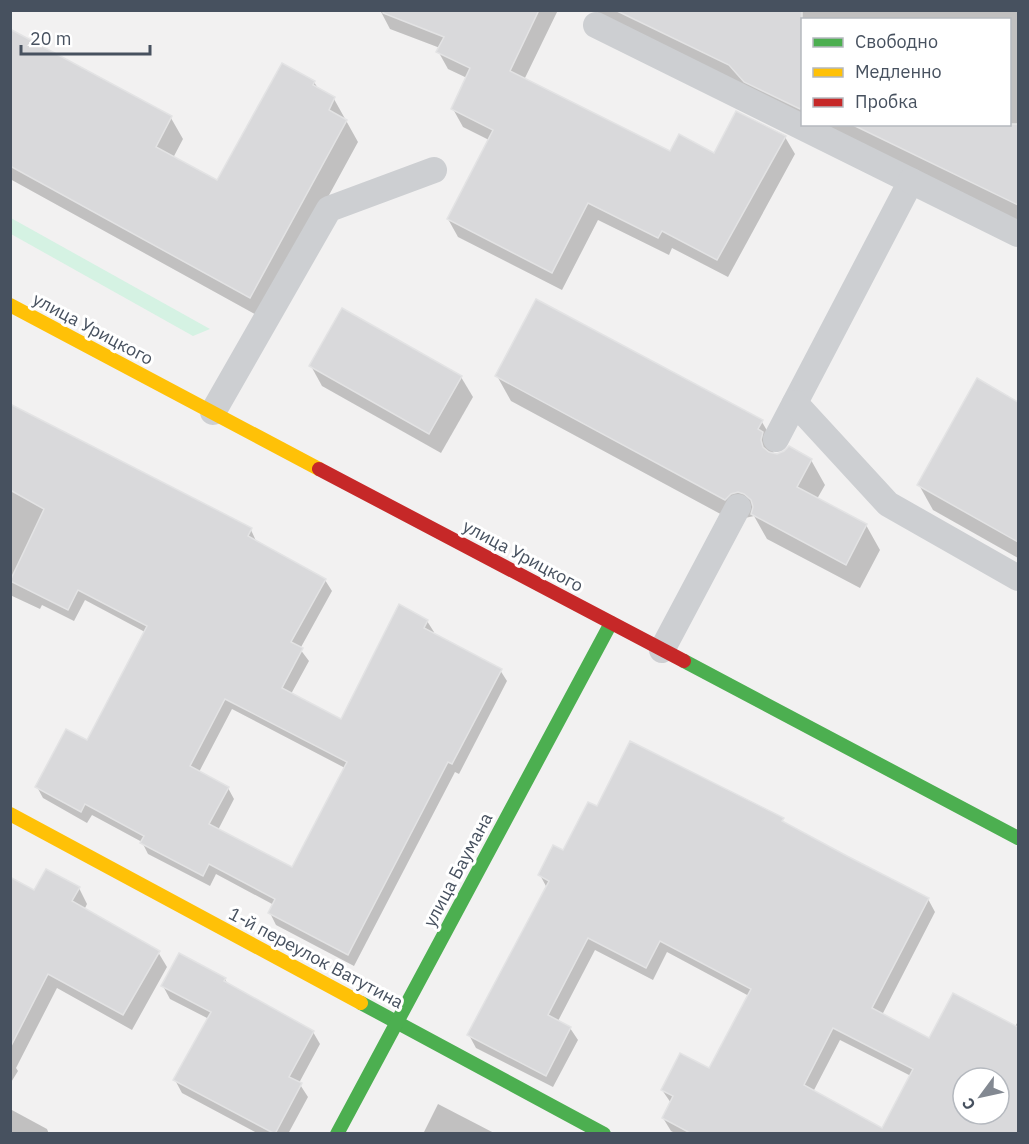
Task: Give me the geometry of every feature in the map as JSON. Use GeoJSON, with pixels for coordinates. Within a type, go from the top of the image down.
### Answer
{"type":"FeatureCollection","features":[{"type":"Feature","properties":{"kind":"street","name":"улица Урицкого"},"geometry":{"type":"LineString","coordinates":[[10,305],[1018,838]]}},
{"type":"Feature","properties":{"kind":"street","name":"улица Баумана"},"geometry":{"type":"LineString","coordinates":[[337,1134],[611,623]]}},
{"type":"Feature","properties":{"kind":"street","name":"1-й переулок Ватутина"},"geometry":{"type":"LineString","coordinates":[[10,814],[604,1134]]}},
{"type":"Feature","properties":{"kind":"lane"},"geometry":{"type":"LineString","coordinates":[[596,25],[1018,234]]}},
{"type":"Feature","properties":{"kind":"lane"},"geometry":{"type":"LineString","coordinates":[[213,412],[329,209],[434,170]]}},
{"type":"Feature","properties":{"kind":"lane"},"geometry":{"type":"LineString","coordinates":[[776,439],[911,181]]}},
{"type":"Feature","properties":{"kind":"lane"},"geometry":{"type":"LineString","coordinates":[[795,403],[888,504],[1018,578]]}},
{"type":"Feature","properties":{"kind":"lane"},"geometry":{"type":"LineString","coordinates":[[662,650],[738,507]]}},
{"type":"Feature","properties":{"kind":"green space"},"geometry":{"type":"Polygon","coordinates":[[[11,218],[210,329],[193,336],[11,234],[11,218]]]}},
{"type":"Feature","properties":{"kind":"building"},"geometry":{"type":"Polygon","coordinates":[[[383,10],[539,10],[510,71],[670,151],[679,134],[714,153],[736,111],[786,136],[717,260],[662,231],[658,238],[588,203],[552,273],[447,219],[493,130],[451,109],[470,68],[436,52],[444,37],[383,13],[383,10]]]}},
{"type":"Feature","properties":{"kind":"building"},"geometry":{"type":"Polygon","coordinates":[[[615,10],[802,10],[800,109],[744,82],[729,65],[615,10]]]}},
{"type":"Feature","properties":{"kind":"building"},"geometry":{"type":"Polygon","coordinates":[[[10,29],[172,116],[156,147],[217,180],[282,63],[315,81],[313,85],[335,97],[329,110],[347,120],[250,298],[10,166],[10,29]]]}},
{"type":"Feature","properties":{"kind":"building"},"geometry":{"type":"Polygon","coordinates":[[[1011,124],[1018,124],[1018,205],[855,126],[1011,126],[1011,124]]]}},
{"type":"Feature","properties":{"kind":"building"},"geometry":{"type":"Polygon","coordinates":[[[536,299],[763,420],[758,429],[763,432],[761,440],[763,447],[769,452],[777,454],[789,446],[812,459],[797,487],[867,524],[846,565],[751,514],[753,507],[751,500],[744,494],[738,492],[731,494],[725,500],[495,376],[536,299]]]}},
{"type":"Feature","properties":{"kind":"building"},"geometry":{"type":"Polygon","coordinates":[[[342,308],[462,376],[429,434],[309,366],[342,308]]]}},
{"type":"Feature","properties":{"kind":"building"},"geometry":{"type":"Polygon","coordinates":[[[977,378],[1018,402],[1018,542],[917,485],[977,378]]]}},
{"type":"Feature","properties":{"kind":"building"},"geometry":{"type":"Polygon","coordinates":[[[10,404],[252,528],[248,536],[326,579],[291,642],[303,648],[282,688],[341,719],[399,604],[428,620],[424,628],[502,669],[452,764],[448,762],[348,955],[268,913],[275,899],[209,864],[203,876],[140,843],[144,836],[85,804],[81,812],[35,787],[66,729],[87,740],[147,626],[78,590],[68,610],[10,581],[44,509],[10,490],[10,404]],[[225,699],[190,766],[229,787],[209,824],[292,867],[347,762],[225,699]]]}},
{"type":"Feature","properties":{"kind":"building"},"geometry":{"type":"Polygon","coordinates":[[[630,741],[784,818],[782,821],[929,898],[872,1008],[929,1038],[953,993],[1018,1027],[1018,1134],[692,1134],[662,1118],[673,1096],[661,1090],[680,1053],[709,1068],[751,989],[660,941],[646,968],[588,938],[548,1015],[571,1027],[546,1076],[467,1035],[549,881],[538,875],[553,845],[563,850],[588,802],[597,806],[630,741]],[[833,1028],[804,1085],[882,1128],[913,1069],[833,1028]]]}},
{"type":"Feature","properties":{"kind":"building"},"geometry":{"type":"Polygon","coordinates":[[[46,869],[80,887],[72,901],[160,951],[123,1015],[48,974],[10,1048],[10,877],[34,890],[46,869]]]}},
{"type":"Feature","properties":{"kind":"building"},"geometry":{"type":"Polygon","coordinates":[[[179,953],[226,978],[224,981],[314,1031],[289,1077],[302,1083],[275,1134],[173,1080],[211,1012],[161,986],[179,953]]]}},
{"type":"Feature","properties":{"kind":"traffic: fast"},"geometry":{"type":"LineString","coordinates":[[337,1134],[611,623]]}},
{"type":"Feature","properties":{"kind":"traffic: fast"},"geometry":{"type":"LineString","coordinates":[[684,661],[1018,838]]}},
{"type":"Feature","properties":{"kind":"traffic: fast"},"geometry":{"type":"LineString","coordinates":[[361,1003],[604,1134]]}},
{"type":"Feature","properties":{"kind":"traffic: slow"},"geometry":{"type":"LineString","coordinates":[[10,305],[319,469]]}},
{"type":"Feature","properties":{"kind":"traffic: slow"},"geometry":{"type":"LineString","coordinates":[[10,814],[361,1003]]}},
{"type":"Feature","properties":{"kind":"traffic: jam"},"geometry":{"type":"LineString","coordinates":[[319,469],[684,661]]}}]}
